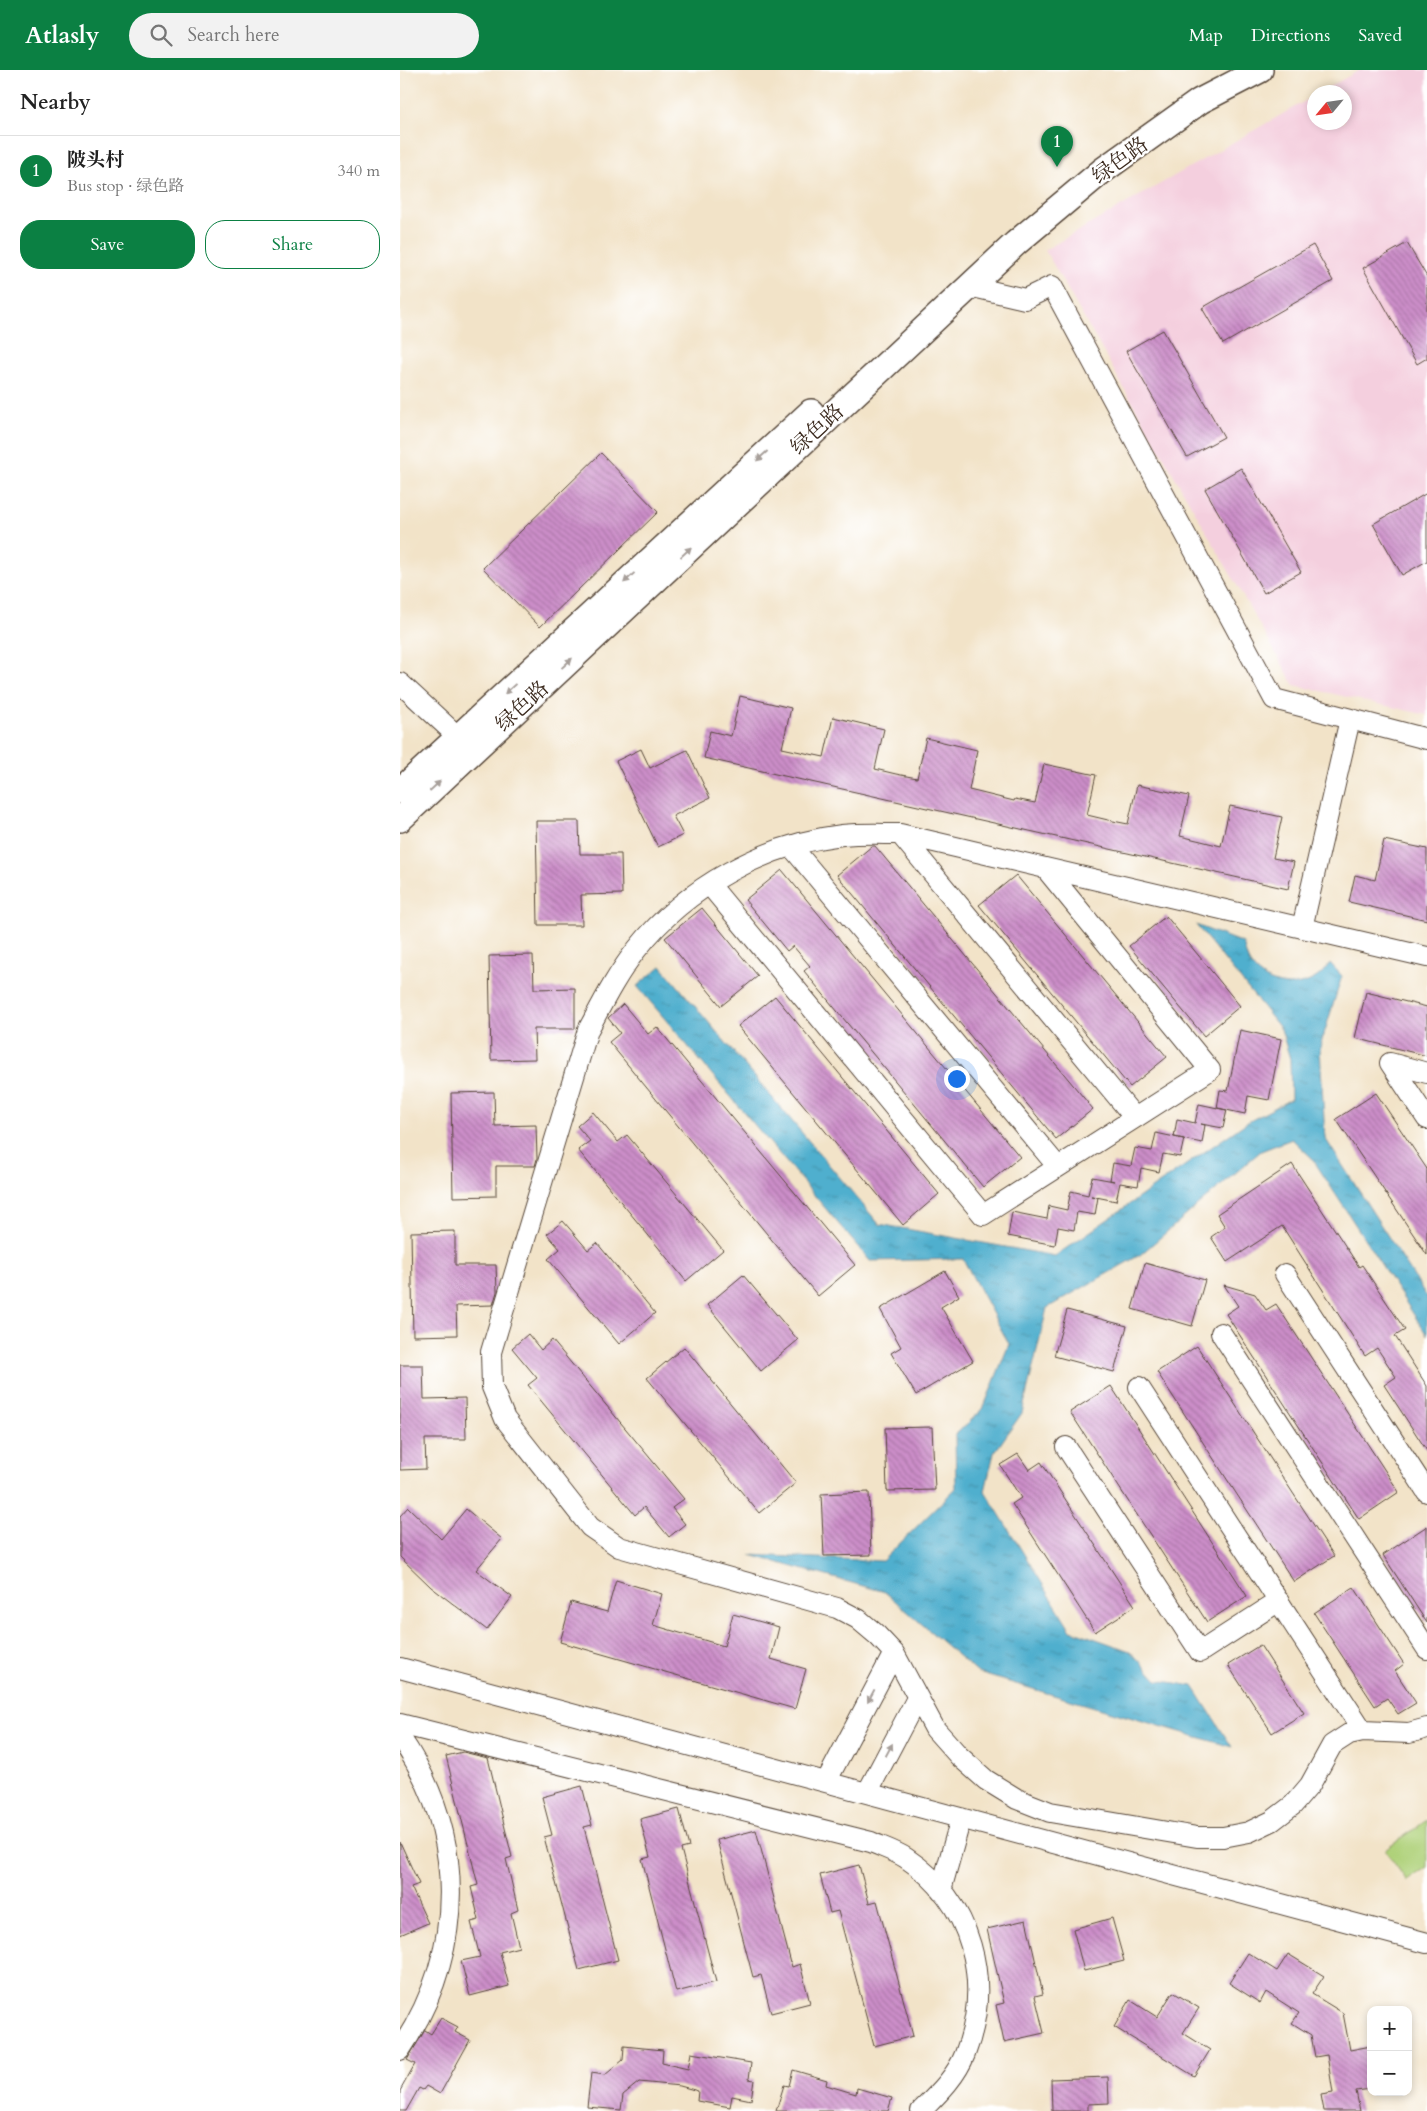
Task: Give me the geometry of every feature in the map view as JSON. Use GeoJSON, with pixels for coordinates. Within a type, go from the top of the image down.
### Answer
{"type":"FeatureCollection","features":[{"type":"Feature","properties":{"kind":"main road","name":"绿色路"},"geometry":{"type":"LineString","coordinates":[[400,819],[466,744],[694,518],[1007,233],[1094,160],[1193,90],[1230,70]]}},
{"type":"Feature","properties":{"kind":"main road","name":"绿色路"},"geometry":{"type":"LineString","coordinates":[[400,791],[466,744],[1048,215],[1102,171],[1200,102],[1260,70]]}},
{"type":"Feature","properties":{"kind":"street"},"geometry":{"type":"LineString","coordinates":[[970,286],[1025,299],[1052,286],[1274,699],[1427,739]]}},
{"type":"Feature","properties":{"kind":"street"},"geometry":{"type":"LineString","coordinates":[[400,683],[466,744]]}},
{"type":"Feature","properties":{"kind":"street"},"geometry":{"type":"LineString","coordinates":[[1302,928],[1350,719]]}},
{"type":"Feature","properties":{"kind":"street"},"geometry":{"type":"LineString","coordinates":[[1427,957],[900,834],[843,835],[792,846],[750,861],[709,884],[670,913],[638,948],[610,987],[588,1030],[499,1319],[491,1352],[492,1387],[504,1419],[590,1527],[619,1547],[837,1608],[865,1624],[894,1653],[935,1729],[958,1756],[986,1780],[1017,1799],[1050,1812],[1197,1837],[1223,1837],[1249,1832],[1272,1821],[1293,1805],[1310,1785],[1332,1745],[1349,1734],[1364,1731],[1408,1733],[1427,1728]]}},
{"type":"Feature","properties":{"kind":"street"},"geometry":{"type":"LineString","coordinates":[[900,834],[1135,1118]]}},
{"type":"Feature","properties":{"kind":"street"},"geometry":{"type":"LineString","coordinates":[[792,846],[1058,1167]]}},
{"type":"Feature","properties":{"kind":"street"},"geometry":{"type":"LineString","coordinates":[[709,884],[983,1215],[1210,1070],[1045,868]]}},
{"type":"Feature","properties":{"kind":"street"},"geometry":{"type":"LineString","coordinates":[[1427,1073],[1390,1064],[1427,1119]]}},
{"type":"Feature","properties":{"kind":"street"},"geometry":{"type":"LineString","coordinates":[[1285,1274],[1427,1492]]}},
{"type":"Feature","properties":{"kind":"street"},"geometry":{"type":"LineString","coordinates":[[1221,1334],[1427,1649]]}},
{"type":"Feature","properties":{"kind":"street"},"geometry":{"type":"LineString","coordinates":[[1139,1387],[1364,1731]]}},
{"type":"Feature","properties":{"kind":"street"},"geometry":{"type":"LineString","coordinates":[[1066,1446],[1200,1652],[1279,1601]]}},
{"type":"Feature","properties":{"kind":"street"},"geometry":{"type":"LineString","coordinates":[[826,1782],[894,1653]]}},
{"type":"Feature","properties":{"kind":"street"},"geometry":{"type":"LineString","coordinates":[[400,1668],[1427,1943]]}},
{"type":"Feature","properties":{"kind":"street"},"geometry":{"type":"LineString","coordinates":[[867,1793],[917,1698]]}},
{"type":"Feature","properties":{"kind":"street"},"geometry":{"type":"LineString","coordinates":[[400,1724],[871,1842],[905,1858],[934,1882],[957,1911],[971,1946],[978,1983],[975,2020],[964,2055],[945,2087],[921,2111]]}},
{"type":"Feature","properties":{"kind":"street"},"geometry":{"type":"LineString","coordinates":[[400,1737],[416,1760],[435,1802],[446,1846],[450,1892],[447,1939],[435,1983],[416,2026],[400,2050]]}},
{"type":"Feature","properties":{"kind":"street"},"geometry":{"type":"LineString","coordinates":[[941,1890],[961,1818]]}},
{"type":"Feature","properties":{"kind":"shaded area"},"geometry":{"type":"Polygon","coordinates":[[[1360,70],[1427,70],[1427,715],[1294,685],[1045,250],[1307,100],[1307,130],[1352,130],[1352,85],[1333,85],[1360,70]]]}},
{"type":"Feature","properties":{"kind":"green space"},"geometry":{"type":"Polygon","coordinates":[[[1427,1820],[1427,1867],[1407,1881],[1385,1850],[1427,1820]]]}},
{"type":"Feature","properties":{"kind":"water"},"geometry":{"type":"Polygon","coordinates":[[[1196,925],[1243,943],[1249,962],[1255,970],[1270,981],[1289,985],[1308,982],[1321,974],[1330,963],[1342,976],[1320,1047],[1325,1138],[1427,1297],[1427,1335],[1312,1158],[1292,1139],[1261,1151],[1140,1255],[1047,1308],[1022,1413],[994,1453],[985,1491],[1071,1630],[1130,1651],[1157,1680],[1193,1686],[1232,1747],[978,1673],[885,1592],[750,1555],[882,1561],[956,1488],[955,1435],[983,1409],[1009,1344],[963,1259],[870,1261],[637,986],[661,966],[879,1224],[1055,1256],[1246,1123],[1291,1099],[1290,1059],[1281,1029],[1196,925]]]}},
{"type":"Feature","properties":{"kind":"building"},"geometry":{"type":"Polygon","coordinates":[[[1407,243],[1427,277],[1427,358],[1417,364],[1363,268],[1407,243]]]}},
{"type":"Feature","properties":{"kind":"building"},"geometry":{"type":"Polygon","coordinates":[[[1313,245],[1333,281],[1223,344],[1202,308],[1313,245]]]}},
{"type":"Feature","properties":{"kind":"building"},"geometry":{"type":"Polygon","coordinates":[[[1163,330],[1224,437],[1187,457],[1126,351],[1163,330]]]}},
{"type":"Feature","properties":{"kind":"building"},"geometry":{"type":"Polygon","coordinates":[[[601,453],[658,512],[540,627],[483,568],[601,453]]]}},
{"type":"Feature","properties":{"kind":"building"},"geometry":{"type":"Polygon","coordinates":[[[1241,468],[1301,572],[1264,593],[1205,489],[1241,468]]]}},
{"type":"Feature","properties":{"kind":"building"},"geometry":{"type":"Polygon","coordinates":[[[1427,493],[1427,561],[1402,575],[1373,524],[1427,493]]]}},
{"type":"Feature","properties":{"kind":"building"},"geometry":{"type":"Polygon","coordinates":[[[740,696],[791,708],[782,748],[824,757],[833,717],[884,729],[875,769],[896,774],[917,778],[926,738],[977,750],[969,790],[1014,801],[1015,799],[1035,803],[1044,764],[1096,775],[1087,815],[1108,820],[1128,824],[1137,785],[1189,796],[1180,836],[1221,846],[1230,806],[1282,817],[1273,858],[1294,862],[1288,889],[704,758],[710,731],[731,736],[740,696]]]}},
{"type":"Feature","properties":{"kind":"building"},"geometry":{"type":"Polygon","coordinates":[[[641,749],[650,768],[687,750],[710,798],[673,816],[683,835],[658,847],[616,761],[641,749]]]}},
{"type":"Feature","properties":{"kind":"building"},"geometry":{"type":"Polygon","coordinates":[[[536,821],[579,821],[580,854],[621,854],[622,894],[581,895],[582,925],[538,925],[536,821]]]}},
{"type":"Feature","properties":{"kind":"building"},"geometry":{"type":"Polygon","coordinates":[[[1384,840],[1427,849],[1427,920],[1349,902],[1355,875],[1375,880],[1384,840]]]}},
{"type":"Feature","properties":{"kind":"building"},"geometry":{"type":"Polygon","coordinates":[[[872,846],[875,846],[1093,1109],[1056,1139],[837,875],[872,846]]]}},
{"type":"Feature","properties":{"kind":"building"},"geometry":{"type":"Polygon","coordinates":[[[782,870],[1020,1157],[983,1187],[804,971],[810,966],[793,946],[787,951],[745,900],[782,870]]]}},
{"type":"Feature","properties":{"kind":"building"},"geometry":{"type":"Polygon","coordinates":[[[1016,875],[1167,1057],[1130,1087],[979,905],[1016,875]]]}},
{"type":"Feature","properties":{"kind":"building"},"geometry":{"type":"Polygon","coordinates":[[[702,908],[758,976],[721,1006],[665,938],[702,908]]]}},
{"type":"Feature","properties":{"kind":"building"},"geometry":{"type":"Polygon","coordinates":[[[1166,916],[1240,1006],[1204,1036],[1129,946],[1166,916]]]}},
{"type":"Feature","properties":{"kind":"building"},"geometry":{"type":"Polygon","coordinates":[[[533,955],[534,989],[575,988],[575,1029],[534,1029],[535,1059],[491,1060],[489,956],[533,955]]]}},
{"type":"Feature","properties":{"kind":"building"},"geometry":{"type":"Polygon","coordinates":[[[1366,992],[1427,1007],[1427,1056],[1355,1038],[1366,992]]]}},
{"type":"Feature","properties":{"kind":"building"},"geometry":{"type":"Polygon","coordinates":[[[775,996],[939,1194],[903,1225],[738,1026],[775,996]]]}},
{"type":"Feature","properties":{"kind":"building"},"geometry":{"type":"Polygon","coordinates":[[[623,1004],[648,1034],[657,1027],[855,1265],[818,1296],[609,1042],[620,1033],[608,1018],[623,1004]]]}},
{"type":"Feature","properties":{"kind":"building"},"geometry":{"type":"Polygon","coordinates":[[[1240,1030],[1281,1039],[1269,1100],[1248,1096],[1245,1114],[1217,1108],[1220,1090],[1228,1091],[1240,1030]]]}},
{"type":"Feature","properties":{"kind":"building"},"geometry":{"type":"Polygon","coordinates":[[[494,1092],[495,1126],[536,1125],[537,1159],[535,1166],[496,1166],[496,1196],[453,1197],[451,1093],[494,1092]]]}},
{"type":"Feature","properties":{"kind":"building"},"geometry":{"type":"Polygon","coordinates":[[[1376,1093],[1427,1169],[1427,1255],[1336,1119],[1376,1093]]]}},
{"type":"Feature","properties":{"kind":"building"},"geometry":{"type":"Polygon","coordinates":[[[1199,1104],[1227,1110],[1223,1128],[1201,1124],[1205,1125],[1202,1143],[1174,1137],[1177,1119],[1195,1123],[1199,1104]]]}},
{"type":"Feature","properties":{"kind":"building"},"geometry":{"type":"Polygon","coordinates":[[[593,1112],[618,1142],[627,1135],[723,1250],[686,1281],[578,1150],[590,1141],[577,1126],[593,1112]]]}},
{"type":"Feature","properties":{"kind":"building"},"geometry":{"type":"Polygon","coordinates":[[[1156,1133],[1184,1139],[1180,1157],[1163,1154],[1159,1172],[1141,1168],[1138,1186],[1120,1183],[1116,1201],[1098,1197],[1095,1215],[1077,1212],[1074,1230],[1058,1227],[1055,1245],[1008,1236],[1012,1212],[1047,1219],[1049,1206],[1067,1210],[1071,1191],[1088,1195],[1092,1177],[1114,1181],[1110,1180],[1113,1163],[1131,1166],[1135,1148],[1152,1151],[1156,1133]]]}},
{"type":"Feature","properties":{"kind":"building"},"geometry":{"type":"Polygon","coordinates":[[[1292,1164],[1359,1267],[1362,1265],[1405,1330],[1395,1336],[1427,1386],[1427,1451],[1384,1385],[1396,1377],[1377,1348],[1365,1356],[1282,1226],[1227,1262],[1211,1237],[1225,1227],[1217,1214],[1292,1164]]]}},
{"type":"Feature","properties":{"kind":"building"},"geometry":{"type":"Polygon","coordinates":[[[563,1221],[588,1250],[597,1243],[655,1313],[619,1344],[548,1259],[560,1249],[547,1234],[563,1221]]]}},
{"type":"Feature","properties":{"kind":"building"},"geometry":{"type":"Polygon","coordinates":[[[455,1231],[455,1265],[496,1265],[497,1292],[493,1305],[456,1306],[457,1335],[413,1336],[411,1232],[455,1231]]]}},
{"type":"Feature","properties":{"kind":"building"},"geometry":{"type":"Polygon","coordinates":[[[1145,1263],[1205,1280],[1192,1326],[1132,1309],[1145,1263]]]}},
{"type":"Feature","properties":{"kind":"building"},"geometry":{"type":"Polygon","coordinates":[[[945,1271],[959,1296],[941,1307],[973,1361],[916,1395],[891,1353],[901,1347],[880,1309],[945,1271]]]}},
{"type":"Feature","properties":{"kind":"building"},"geometry":{"type":"Polygon","coordinates":[[[743,1275],[798,1340],[761,1371],[707,1305],[743,1275]]]}},
{"type":"Feature","properties":{"kind":"building"},"geometry":{"type":"Polygon","coordinates":[[[1224,1285],[1255,1294],[1266,1310],[1276,1304],[1399,1492],[1359,1519],[1226,1314],[1238,1306],[1224,1285]]]}},
{"type":"Feature","properties":{"kind":"building"},"geometry":{"type":"Polygon","coordinates":[[[1067,1310],[1127,1326],[1114,1372],[1054,1356],[1067,1310]]]}},
{"type":"Feature","properties":{"kind":"building"},"geometry":{"type":"Polygon","coordinates":[[[528,1334],[541,1350],[552,1340],[684,1499],[672,1508],[685,1524],[669,1537],[644,1507],[635,1515],[528,1385],[537,1378],[512,1348],[528,1334]]]}},
{"type":"Feature","properties":{"kind":"building"},"geometry":{"type":"Polygon","coordinates":[[[1197,1346],[1334,1556],[1294,1582],[1157,1372],[1197,1346]]]}},
{"type":"Feature","properties":{"kind":"building"},"geometry":{"type":"Polygon","coordinates":[[[684,1347],[796,1483],[759,1513],[647,1378],[684,1347]]]}},
{"type":"Feature","properties":{"kind":"building"},"geometry":{"type":"Polygon","coordinates":[[[400,1365],[423,1365],[424,1399],[465,1398],[466,1439],[425,1439],[426,1469],[400,1470],[400,1365]]]}},
{"type":"Feature","properties":{"kind":"building"},"geometry":{"type":"Polygon","coordinates":[[[1111,1386],[1247,1596],[1207,1622],[1070,1412],[1111,1386]]]}},
{"type":"Feature","properties":{"kind":"building"},"geometry":{"type":"Polygon","coordinates":[[[932,1427],[935,1490],[887,1491],[885,1428],[932,1427]]]}},
{"type":"Feature","properties":{"kind":"building"},"geometry":{"type":"Polygon","coordinates":[[[1018,1454],[1029,1470],[1041,1462],[1135,1606],[1095,1632],[1012,1504],[1021,1498],[1000,1465],[1018,1454]]]}},
{"type":"Feature","properties":{"kind":"building"},"geometry":{"type":"Polygon","coordinates":[[[869,1492],[871,1555],[824,1556],[821,1494],[869,1492]]]}},
{"type":"Feature","properties":{"kind":"building"},"geometry":{"type":"Polygon","coordinates":[[[408,1507],[441,1539],[466,1509],[502,1539],[476,1570],[512,1597],[487,1630],[431,1587],[400,1557],[400,1516],[408,1507]]]}},
{"type":"Feature","properties":{"kind":"building"},"geometry":{"type":"Polygon","coordinates":[[[1427,1526],[1427,1623],[1383,1555],[1427,1526]]]}},
{"type":"Feature","properties":{"kind":"building"},"geometry":{"type":"Polygon","coordinates":[[[616,1580],[662,1594],[653,1625],[724,1646],[733,1614],[779,1627],[771,1659],[806,1669],[795,1709],[560,1642],[571,1602],[607,1612],[616,1580]]]}},
{"type":"Feature","properties":{"kind":"building"},"geometry":{"type":"Polygon","coordinates":[[[1354,1587],[1404,1664],[1395,1671],[1416,1703],[1398,1714],[1387,1698],[1375,1706],[1314,1613],[1354,1587]]]}},
{"type":"Feature","properties":{"kind":"building"},"geometry":{"type":"Polygon","coordinates":[[[1260,1645],[1304,1713],[1272,1733],[1228,1665],[1260,1645]]]}},
{"type":"Feature","properties":{"kind":"building"},"geometry":{"type":"Polygon","coordinates":[[[463,1752],[488,1758],[512,1857],[506,1859],[518,1910],[511,1913],[519,1947],[500,1952],[509,1986],[470,1996],[461,1961],[480,1957],[471,1922],[479,1920],[471,1887],[478,1885],[446,1756],[463,1752]]]}},
{"type":"Feature","properties":{"kind":"building"},"geometry":{"type":"Polygon","coordinates":[[[582,1786],[592,1825],[584,1827],[618,1960],[579,1970],[544,1837],[552,1835],[542,1797],[582,1786]]]}},
{"type":"Feature","properties":{"kind":"building"},"geometry":{"type":"Polygon","coordinates":[[[679,1809],[689,1847],[681,1849],[716,1982],[676,1992],[642,1859],[650,1857],[640,1819],[679,1809]]]}},
{"type":"Feature","properties":{"kind":"building"},"geometry":{"type":"Polygon","coordinates":[[[756,1830],[792,1967],[800,1964],[810,2003],[771,2013],[761,1975],[753,1977],[717,1840],[756,1830]]]}},
{"type":"Feature","properties":{"kind":"building"},"geometry":{"type":"Polygon","coordinates":[[[400,1842],[419,1884],[411,1887],[428,1923],[400,1935],[400,1842]]]}},
{"type":"Feature","properties":{"kind":"building"},"geometry":{"type":"Polygon","coordinates":[[[859,1865],[869,1903],[877,1901],[913,2036],[874,2046],[838,1911],[830,1913],[820,1875],[859,1865]]]}},
{"type":"Feature","properties":{"kind":"building"},"geometry":{"type":"Polygon","coordinates":[[[1112,1918],[1124,1961],[1084,1971],[1073,1929],[1112,1918]]]}},
{"type":"Feature","properties":{"kind":"building"},"geometry":{"type":"Polygon","coordinates":[[[1026,1920],[1043,1994],[1035,1996],[1044,2033],[1004,2042],[996,2005],[1004,2003],[987,1929],[1026,1920]]]}},
{"type":"Feature","properties":{"kind":"building"},"geometry":{"type":"Polygon","coordinates":[[[1248,1953],[1277,1971],[1288,1954],[1324,1976],[1312,1994],[1343,2013],[1350,2050],[1367,2047],[1367,2090],[1356,2091],[1360,2111],[1324,2111],[1321,2095],[1333,2093],[1327,2055],[1315,2057],[1311,2035],[1292,2023],[1299,2013],[1266,1992],[1260,2003],[1229,1983],[1248,1953]]]}},
{"type":"Feature","properties":{"kind":"building"},"geometry":{"type":"Polygon","coordinates":[[[1173,1992],[1199,2008],[1183,2033],[1210,2050],[1194,2076],[1114,2027],[1130,2000],[1157,2017],[1173,1992]]]}},
{"type":"Feature","properties":{"kind":"building"},"geometry":{"type":"Polygon","coordinates":[[[441,2018],[458,2027],[455,2032],[470,2040],[440,2094],[426,2086],[423,2090],[419,2088],[406,2111],[400,2111],[400,2091],[415,2064],[407,2060],[425,2030],[431,2034],[441,2018]]]}},
{"type":"Feature","properties":{"kind":"building"},"geometry":{"type":"Polygon","coordinates":[[[624,2046],[663,2050],[662,2063],[688,2069],[691,2053],[751,2063],[749,2079],[754,2080],[751,2100],[732,2096],[730,2107],[697,2101],[698,2091],[680,2086],[639,2082],[623,2095],[621,2110],[587,2107],[591,2073],[605,2075],[623,2060],[624,2046]]]}},
{"type":"Feature","properties":{"kind":"building"},"geometry":{"type":"Polygon","coordinates":[[[793,2070],[827,2080],[826,2085],[856,2094],[857,2088],[892,2098],[888,2111],[776,2111],[784,2085],[789,2086],[793,2070]]]}},
{"type":"Feature","properties":{"kind":"building"},"geometry":{"type":"Polygon","coordinates":[[[1108,2077],[1109,2103],[1088,2104],[1088,2111],[1052,2111],[1051,2079],[1108,2077]]]}},
{"type":"Feature","properties":{"kind":"place","name":"陂头村"},"geometry":{"type":"Point","coordinates":[1057,167]}}]}
